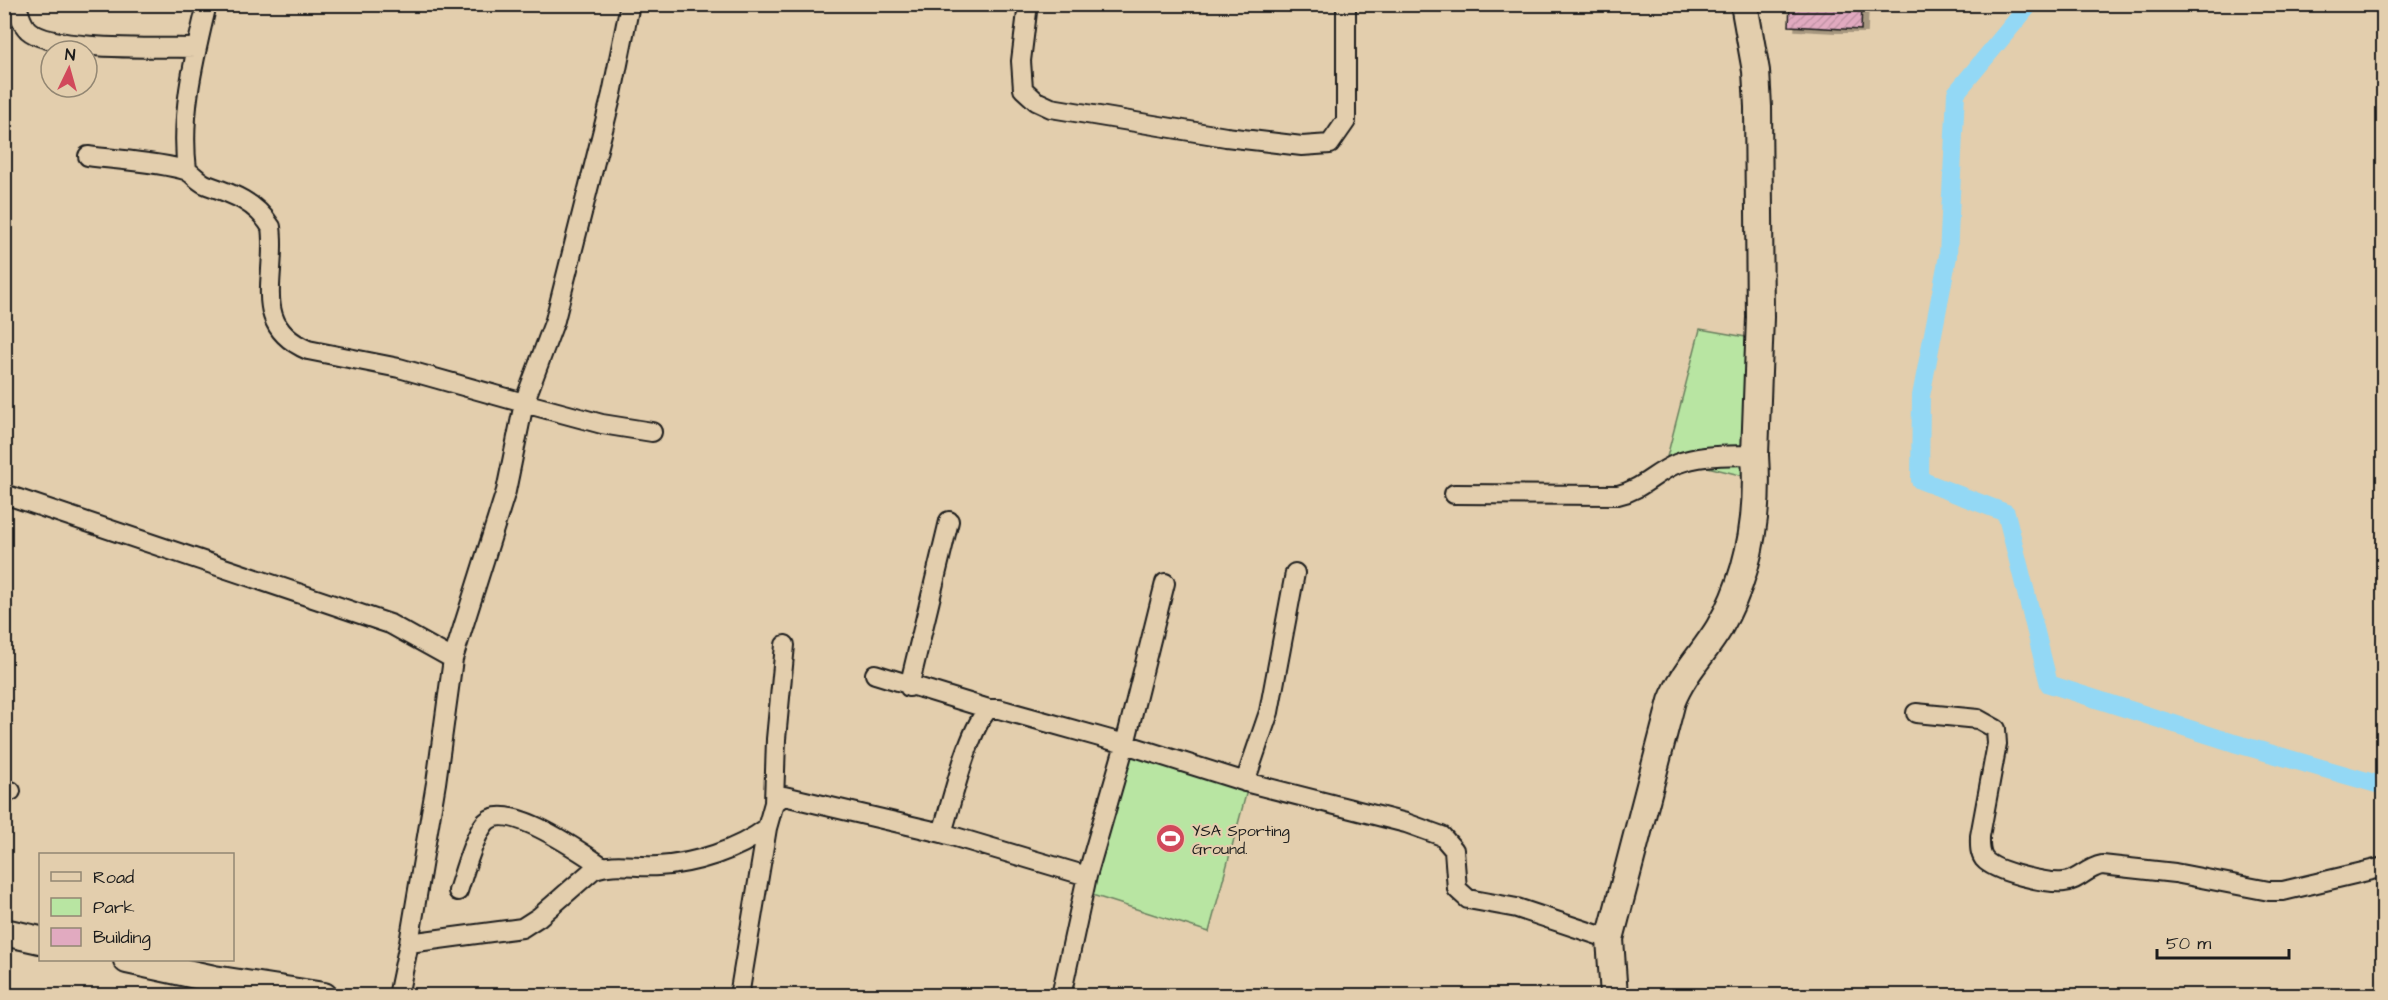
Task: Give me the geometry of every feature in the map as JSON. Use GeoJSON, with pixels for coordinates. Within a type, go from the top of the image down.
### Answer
{"type":"FeatureCollection","features":[{"type":"Feature","properties":{"kind":"street"},"geometry":{"type":"LineString","coordinates":[[17,4],[21,20],[29,30],[67,44],[197,48]]}},
{"type":"Feature","properties":{"kind":"street"},"geometry":{"type":"LineString","coordinates":[[187,170],[184,149],[189,83],[207,4]]}},
{"type":"Feature","properties":{"kind":"street"},"geometry":{"type":"LineString","coordinates":[[398,996],[436,783],[453,659],[532,405],[555,320],[612,94],[630,4]]}},
{"type":"Feature","properties":{"kind":"street"},"geometry":{"type":"LineString","coordinates":[[1028,4],[1021,62],[1023,89],[1036,101],[1051,108],[1226,138],[1311,146],[1330,144],[1346,121],[1346,4]]}},
{"type":"Feature","properties":{"kind":"street"},"geometry":{"type":"LineString","coordinates":[[1614,996],[1610,939],[1672,701],[1679,684],[1717,630],[1741,583],[1755,504],[1760,317],[1759,151],[1756,71],[1744,4]]}},
{"type":"Feature","properties":{"kind":"street"},"geometry":{"type":"LineString","coordinates":[[88,156],[187,170],[204,185],[228,191],[248,202],[265,217],[271,227],[272,320],[279,331],[290,341],[308,350],[399,368],[576,417],[652,432]]}},
{"type":"Feature","properties":{"kind":"street"},"geometry":{"type":"LineString","coordinates":[[1454,494],[1618,495],[1630,493],[1676,464],[1703,456],[1755,455]]}},
{"type":"Feature","properties":{"kind":"street"},"geometry":{"type":"LineString","coordinates":[[4,494],[390,624],[453,659]]}},
{"type":"Feature","properties":{"kind":"street"},"geometry":{"type":"LineString","coordinates":[[909,687],[949,521]]}},
{"type":"Feature","properties":{"kind":"street"},"geometry":{"type":"LineString","coordinates":[[1245,782],[1269,712],[1295,573]]}},
{"type":"Feature","properties":{"kind":"street"},"geometry":{"type":"LineString","coordinates":[[1061,996],[1087,876],[1125,744],[1165,583]]}},
{"type":"Feature","properties":{"kind":"street"},"geometry":{"type":"LineString","coordinates":[[739,996],[767,828],[774,802],[776,739],[785,645]]}},
{"type":"Feature","properties":{"kind":"street"},"geometry":{"type":"LineString","coordinates":[[875,674],[909,687],[1125,744],[1245,782],[1406,822],[1442,836],[1453,845],[1455,883],[1457,889],[1468,899],[1517,908],[1610,939]]}},
{"type":"Feature","properties":{"kind":"street"},"geometry":{"type":"LineString","coordinates":[[942,833],[969,747],[981,719],[989,709]]}},
{"type":"Feature","properties":{"kind":"street"},"geometry":{"type":"LineString","coordinates":[[1916,713],[1978,719],[1996,729],[1997,744],[1980,836],[1981,851],[1987,862],[2012,873],[2064,882],[2092,867],[2113,866],[2175,873],[2269,891],[2283,891],[2384,867]]}},
{"type":"Feature","properties":{"kind":"street"},"geometry":{"type":"LineString","coordinates":[[774,802],[784,796],[792,796],[942,833],[1087,876]]}},
{"type":"Feature","properties":{"kind":"street"},"geometry":{"type":"LineString","coordinates":[[458,891],[486,821],[495,818],[517,819],[538,828],[602,866]]}},
{"type":"Feature","properties":{"kind":"street"},"geometry":{"type":"LineString","coordinates":[[409,944],[522,928],[539,917],[593,870],[602,866],[657,866],[697,861],[758,835],[767,828]]}},
{"type":"Feature","properties":{"kind":"street"},"geometry":{"type":"LineString","coordinates":[[4,932],[39,940]]}},
{"type":"Feature","properties":{"kind":"street"},"geometry":{"type":"LineString","coordinates":[[133,961],[214,979],[314,995]]}},
{"type":"Feature","properties":{"kind":"green space"},"geometry":{"type":"Polygon","coordinates":[[[1700,329],[1757,339],[1756,479],[1667,457],[1700,329]]]}},
{"type":"Feature","properties":{"kind":"green space","name":"YSA Sporting Ground."},"geometry":{"type":"Polygon","coordinates":[[[1133,747],[1249,783],[1209,932],[1092,895],[1133,747]]]}},
{"type":"Feature","properties":{"kind":"building"},"geometry":{"type":"Polygon","coordinates":[[[1790,4],[1862,4],[1861,30],[1789,26],[1790,4]]]}},
{"type":"Feature","properties":{"kind":"waterway"},"geometry":{"type":"LineString","coordinates":[[2030,4],[1956,93],[1948,256],[1921,396],[1920,480],[2006,513],[2049,684],[2234,743],[2384,786]]}},
{"type":"Feature","properties":{"kind":"place","name":"YSA Sporting Ground."},"geometry":{"type":"Point","coordinates":[1171,839]}}]}
